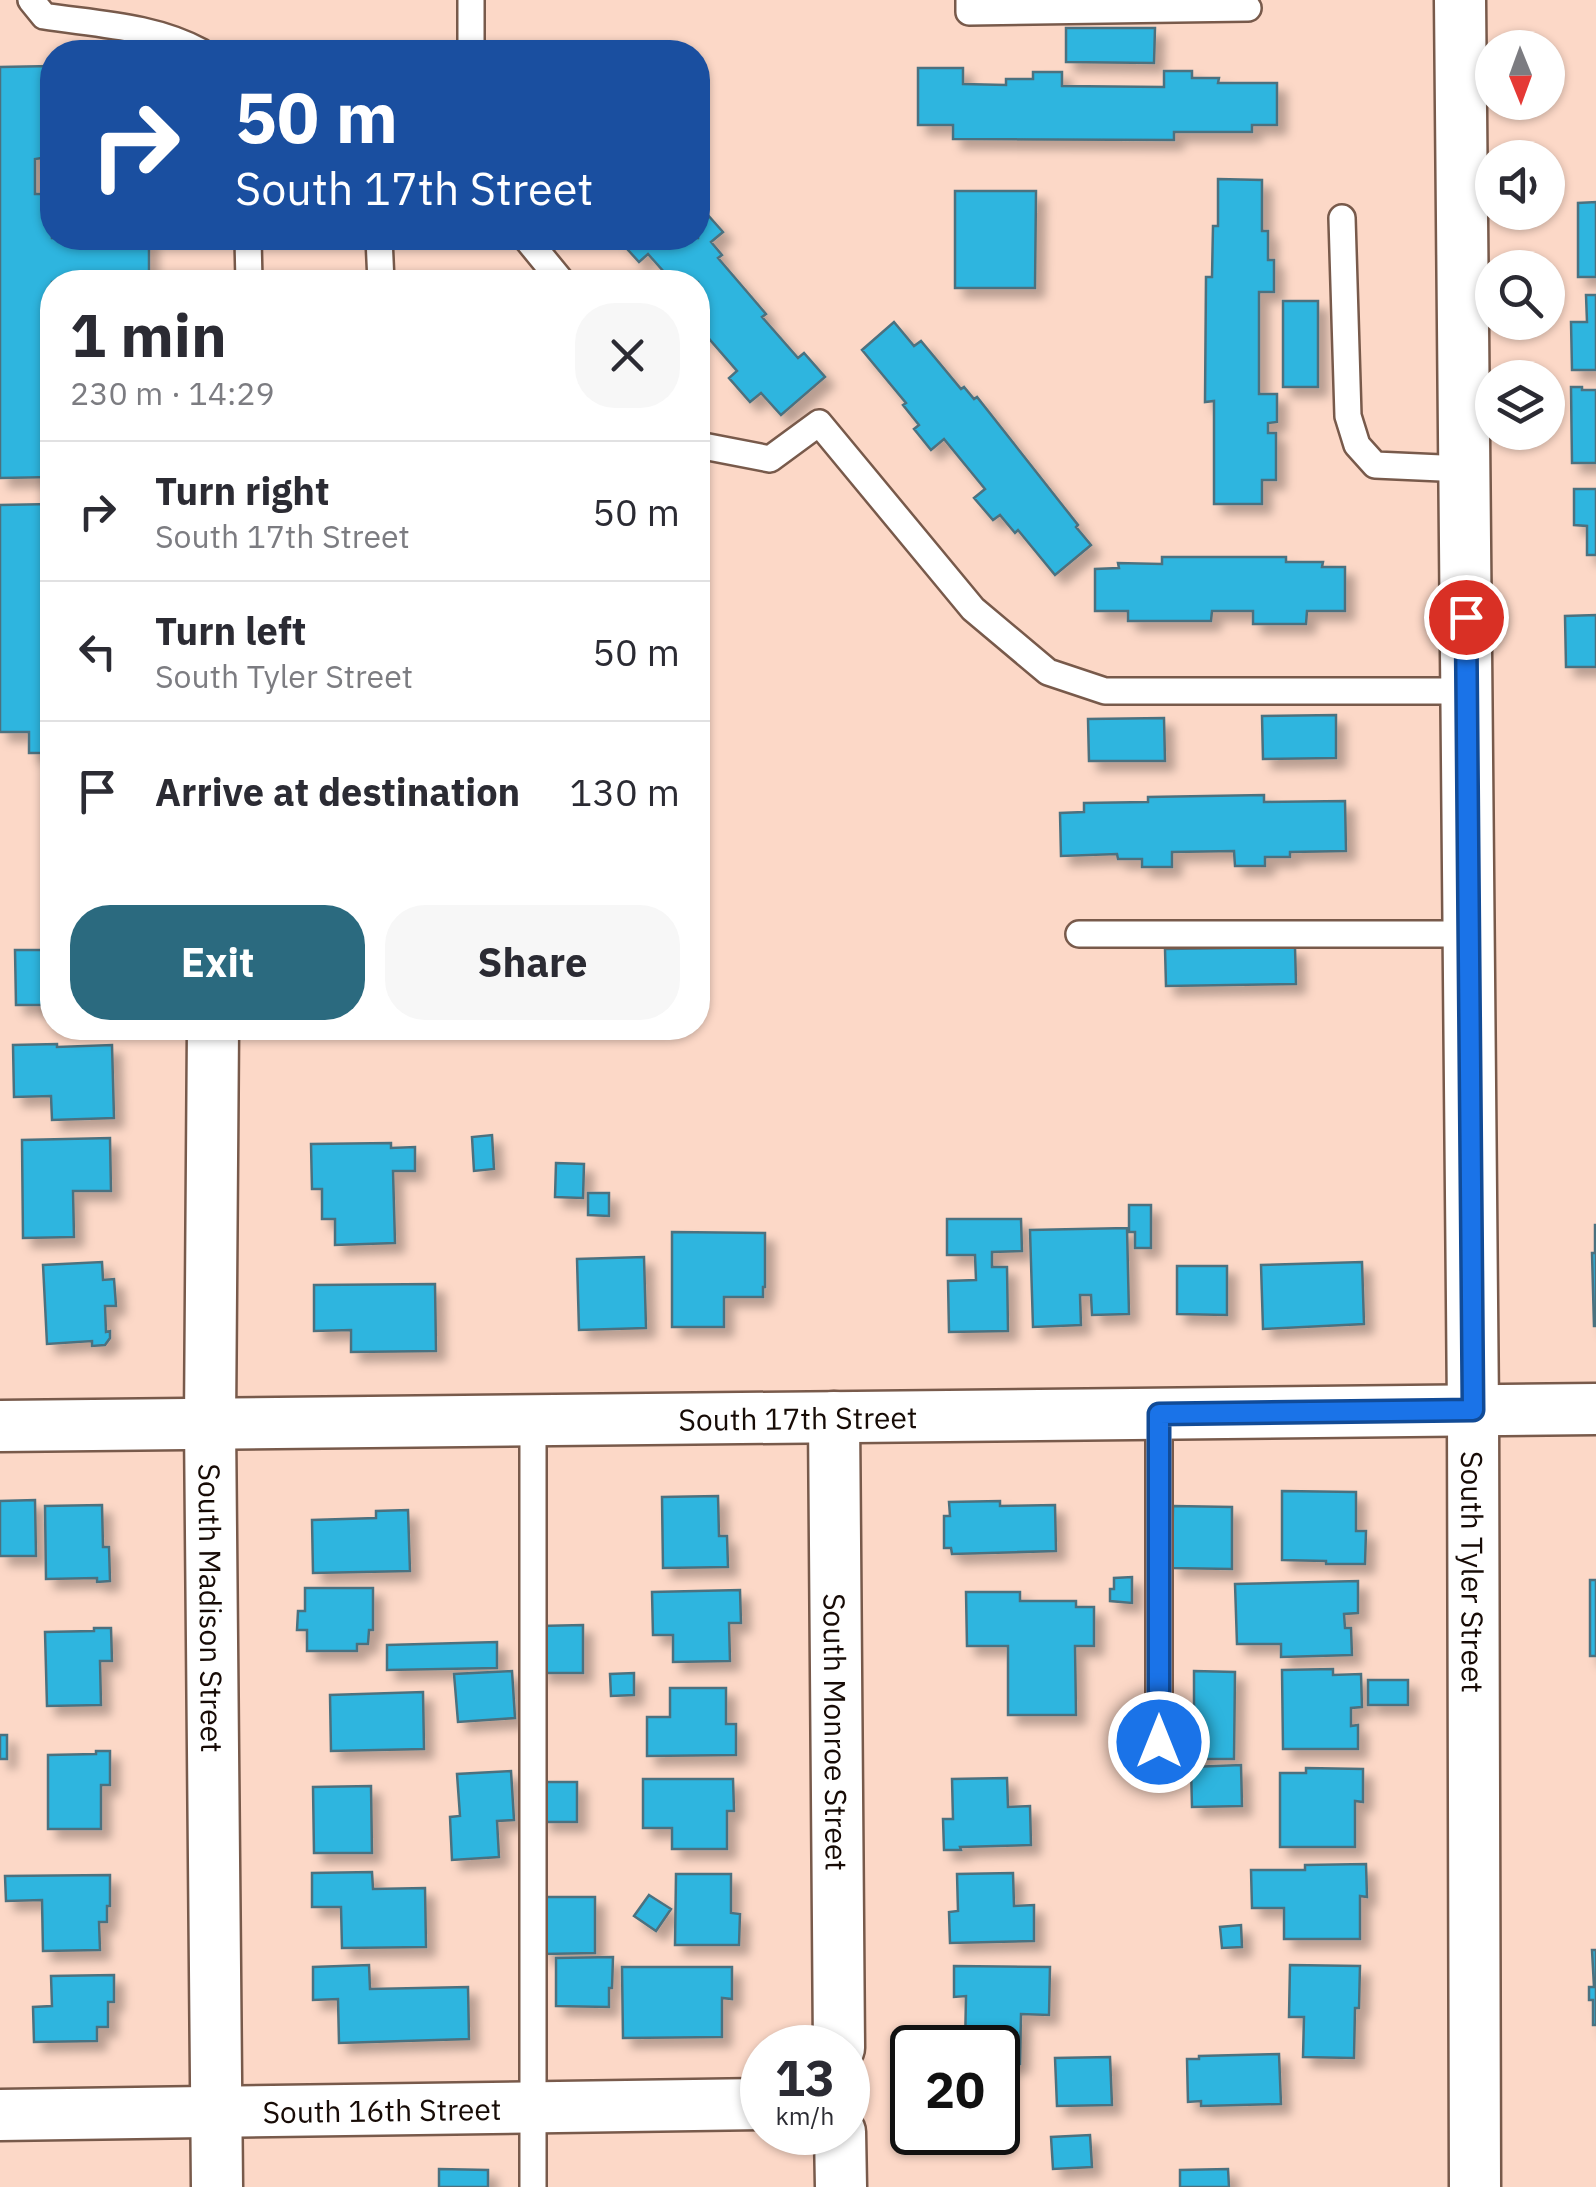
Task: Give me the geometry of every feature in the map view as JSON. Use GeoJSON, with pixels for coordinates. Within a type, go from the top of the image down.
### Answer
{"type":"FeatureCollection","features":[{"type":"Feature","properties":{"kind":"street","name":"South Tyler Street"},"geometry":{"type":"LineString","coordinates":[[1460,0],[1473,1410],[1475,2187]]}},
{"type":"Feature","properties":{"kind":"street","name":"South Madison Street"},"geometry":{"type":"LineString","coordinates":[[214,1040],[210,1424],[216,2187]]}},
{"type":"Feature","properties":{"kind":"street","name":"South 17th Street"},"geometry":{"type":"LineString","coordinates":[[0,1426],[1596,1409]]}},
{"type":"Feature","properties":{"kind":"street","name":"South Monroe Street"},"geometry":{"type":"LineString","coordinates":[[834,1418],[839,2025]]}},
{"type":"Feature","properties":{"kind":"street","name":"South 16th Street"},"geometry":{"type":"LineString","coordinates":[[0,2115],[740,2104]]}},
{"type":"Feature","properties":{"kind":"street"},"geometry":{"type":"LineString","coordinates":[[840,2155],[840,2187]]}},
{"type":"Feature","properties":{"kind":"lane"},"geometry":{"type":"LineString","coordinates":[[31,0],[44,16],[174,40]]}},
{"type":"Feature","properties":{"kind":"lane"},"geometry":{"type":"LineString","coordinates":[[470,40],[471,0]]}},
{"type":"Feature","properties":{"kind":"lane"},"geometry":{"type":"LineString","coordinates":[[969,0],[969,12],[1248,8]]}},
{"type":"Feature","properties":{"kind":"lane"},"geometry":{"type":"LineString","coordinates":[[1342,218],[1348,416],[1357,445],[1375,466],[1464,470]]}},
{"type":"Feature","properties":{"kind":"lane"},"geometry":{"type":"LineString","coordinates":[[536,250],[552,270]]}},
{"type":"Feature","properties":{"kind":"lane"},"geometry":{"type":"LineString","coordinates":[[710,446],[770,459],[820,423],[972,609],[1048,672],[1105,691],[1466,691]]}},
{"type":"Feature","properties":{"kind":"lane"},"geometry":{"type":"LineString","coordinates":[[1078,934],[1468,934]]}},
{"type":"Feature","properties":{"kind":"lane"},"geometry":{"type":"LineString","coordinates":[[1159,1414],[1159,1742]]}},
{"type":"Feature","properties":{"kind":"lane"},"geometry":{"type":"LineString","coordinates":[[533,1420],[533,2187]]}},
{"type":"Feature","properties":{"kind":"building"},"geometry":{"type":"Polygon","coordinates":[[[1066,28],[1155,28],[1154,63],[1066,62],[1066,28]]]}},
{"type":"Feature","properties":{"kind":"building"},"geometry":{"type":"Polygon","coordinates":[[[40,66],[40,158],[35,159],[35,194],[40,194],[40,250],[149,250],[149,270],[40,270],[40,477],[0,478],[0,67],[40,66]]]}},
{"type":"Feature","properties":{"kind":"building"},"geometry":{"type":"Polygon","coordinates":[[[918,68],[963,68],[963,84],[1006,85],[1006,79],[1033,79],[1033,72],[1062,72],[1062,86],[1164,87],[1164,71],[1192,71],[1192,78],[1219,78],[1218,83],[1277,83],[1277,125],[1252,125],[1252,132],[1174,132],[1174,140],[953,139],[953,125],[918,125],[918,68]]]}},
{"type":"Feature","properties":{"kind":"building"},"geometry":{"type":"Polygon","coordinates":[[[1218,179],[1262,180],[1262,231],[1268,231],[1268,260],[1274,260],[1274,292],[1259,292],[1259,394],[1277,394],[1277,422],[1268,423],[1268,433],[1276,433],[1276,480],[1262,480],[1262,504],[1214,504],[1214,401],[1205,402],[1206,277],[1212,277],[1218,179]]]}},
{"type":"Feature","properties":{"kind":"building"},"geometry":{"type":"Polygon","coordinates":[[[955,191],[1036,191],[1035,288],[955,288],[955,191]]]}},
{"type":"Feature","properties":{"kind":"building"},"geometry":{"type":"Polygon","coordinates":[[[1596,202],[1596,277],[1578,277],[1578,203],[1596,202]]]}},
{"type":"Feature","properties":{"kind":"building"},"geometry":{"type":"Polygon","coordinates":[[[710,217],[723,232],[711,242],[722,255],[718,258],[798,358],[804,353],[825,377],[781,415],[761,393],[750,402],[729,378],[737,371],[710,340],[710,270],[662,270],[648,254],[639,262],[628,250],[710,250],[710,217]]]}},
{"type":"Feature","properties":{"kind":"building"},"geometry":{"type":"Polygon","coordinates":[[[1586,295],[1596,295],[1596,370],[1572,370],[1571,322],[1587,322],[1586,295]]]}},
{"type":"Feature","properties":{"kind":"building"},"geometry":{"type":"Polygon","coordinates":[[[1283,301],[1318,301],[1318,387],[1283,387],[1283,301]]]}},
{"type":"Feature","properties":{"kind":"building"},"geometry":{"type":"Polygon","coordinates":[[[894,322],[914,346],[921,341],[961,389],[964,387],[974,399],[977,397],[1091,545],[1055,575],[1018,530],[1015,533],[1000,515],[993,520],[974,498],[985,489],[944,439],[931,450],[914,429],[919,425],[903,405],[906,403],[862,350],[894,322]]]}},
{"type":"Feature","properties":{"kind":"building"},"geometry":{"type":"Polygon","coordinates":[[[1571,387],[1596,390],[1596,463],[1572,463],[1571,387]]]}},
{"type":"Feature","properties":{"kind":"building"},"geometry":{"type":"Polygon","coordinates":[[[1574,489],[1596,489],[1596,555],[1587,555],[1587,526],[1574,525],[1574,489]]]}},
{"type":"Feature","properties":{"kind":"building"},"geometry":{"type":"Polygon","coordinates":[[[40,504],[40,753],[29,753],[29,732],[0,732],[0,505],[40,504]]]}},
{"type":"Feature","properties":{"kind":"building"},"geometry":{"type":"Polygon","coordinates":[[[1162,557],[1286,557],[1286,562],[1323,562],[1322,567],[1345,567],[1345,611],[1307,611],[1306,624],[1253,624],[1253,611],[1212,611],[1211,621],[1128,621],[1128,611],[1095,611],[1095,569],[1119,568],[1118,563],[1162,564],[1162,557]]]}},
{"type":"Feature","properties":{"kind":"building"},"geometry":{"type":"Polygon","coordinates":[[[1596,615],[1596,667],[1566,667],[1565,616],[1596,615]]]}},
{"type":"Feature","properties":{"kind":"building"},"geometry":{"type":"Polygon","coordinates":[[[1336,715],[1336,758],[1263,759],[1262,716],[1336,715]]]}},
{"type":"Feature","properties":{"kind":"building"},"geometry":{"type":"Polygon","coordinates":[[[1164,718],[1165,761],[1089,761],[1088,719],[1164,718]]]}},
{"type":"Feature","properties":{"kind":"building"},"geometry":{"type":"Polygon","coordinates":[[[1264,795],[1264,802],[1345,801],[1346,851],[1290,852],[1290,857],[1265,857],[1265,866],[1235,866],[1234,851],[1172,852],[1172,867],[1142,867],[1142,859],[1118,859],[1117,854],[1061,856],[1060,813],[1084,812],[1084,803],[1148,802],[1148,797],[1264,795]]]}},
{"type":"Feature","properties":{"kind":"building"},"geometry":{"type":"Polygon","coordinates":[[[1295,947],[1296,984],[1166,986],[1165,949],[1295,947]]]}},
{"type":"Feature","properties":{"kind":"building"},"geometry":{"type":"Polygon","coordinates":[[[15,950],[40,950],[40,1005],[16,1005],[15,950]]]}},
{"type":"Feature","properties":{"kind":"building"},"geometry":{"type":"Polygon","coordinates":[[[13,1045],[112,1045],[114,1118],[52,1120],[51,1096],[14,1097],[13,1045]]]}},
{"type":"Feature","properties":{"kind":"building"},"geometry":{"type":"Polygon","coordinates":[[[492,1135],[494,1169],[474,1171],[472,1137],[492,1135]]]}},
{"type":"Feature","properties":{"kind":"building"},"geometry":{"type":"Polygon","coordinates":[[[110,1138],[111,1191],[73,1191],[74,1237],[23,1238],[22,1140],[110,1138]]]}},
{"type":"Feature","properties":{"kind":"building"},"geometry":{"type":"Polygon","coordinates":[[[391,1143],[391,1148],[415,1147],[415,1171],[393,1171],[395,1243],[335,1245],[335,1219],[322,1219],[322,1189],[312,1189],[311,1144],[391,1143]]]}},
{"type":"Feature","properties":{"kind":"building"},"geometry":{"type":"Polygon","coordinates":[[[556,1163],[584,1164],[583,1198],[555,1197],[556,1163]]]}},
{"type":"Feature","properties":{"kind":"building"},"geometry":{"type":"Polygon","coordinates":[[[588,1193],[609,1193],[609,1216],[588,1215],[588,1193]]]}},
{"type":"Feature","properties":{"kind":"building"},"geometry":{"type":"Polygon","coordinates":[[[1129,1205],[1151,1205],[1151,1248],[1135,1248],[1135,1232],[1129,1232],[1129,1205]]]}},
{"type":"Feature","properties":{"kind":"building"},"geometry":{"type":"Polygon","coordinates":[[[947,1219],[1021,1219],[1022,1251],[992,1252],[992,1267],[1007,1267],[1008,1331],[949,1332],[948,1281],[976,1280],[975,1255],[947,1255],[947,1219]]]}},
{"type":"Feature","properties":{"kind":"building"},"geometry":{"type":"Polygon","coordinates":[[[1595,1225],[1596,1326],[1594,1326],[1592,1253],[1595,1225]]]}},
{"type":"Feature","properties":{"kind":"building"},"geometry":{"type":"Polygon","coordinates":[[[1127,1228],[1129,1314],[1092,1315],[1091,1295],[1080,1295],[1081,1325],[1033,1327],[1030,1230],[1127,1228]]]}},
{"type":"Feature","properties":{"kind":"building"},"geometry":{"type":"Polygon","coordinates":[[[672,1232],[765,1233],[763,1297],[724,1297],[724,1327],[672,1327],[672,1232]]]}},
{"type":"Feature","properties":{"kind":"building"},"geometry":{"type":"Polygon","coordinates":[[[644,1257],[646,1328],[579,1330],[577,1259],[644,1257]]]}},
{"type":"Feature","properties":{"kind":"building"},"geometry":{"type":"Polygon","coordinates":[[[102,1262],[103,1280],[114,1279],[116,1306],[105,1306],[106,1332],[110,1331],[110,1338],[105,1345],[92,1346],[92,1341],[47,1344],[43,1265],[102,1262]]]}},
{"type":"Feature","properties":{"kind":"building"},"geometry":{"type":"Polygon","coordinates":[[[1362,1262],[1364,1324],[1263,1329],[1261,1265],[1362,1262]]]}},
{"type":"Feature","properties":{"kind":"building"},"geometry":{"type":"Polygon","coordinates":[[[1177,1266],[1227,1266],[1227,1315],[1177,1314],[1177,1266]]]}},
{"type":"Feature","properties":{"kind":"building"},"geometry":{"type":"Polygon","coordinates":[[[435,1284],[436,1351],[351,1352],[351,1330],[314,1331],[314,1285],[435,1284]]]}},
{"type":"Feature","properties":{"kind":"building"},"geometry":{"type":"Polygon","coordinates":[[[1282,1491],[1356,1492],[1356,1531],[1366,1531],[1365,1564],[1282,1560],[1282,1491]]]}},
{"type":"Feature","properties":{"kind":"building"},"geometry":{"type":"Polygon","coordinates":[[[718,1496],[719,1536],[727,1536],[728,1567],[663,1568],[662,1497],[718,1496]]]}},
{"type":"Feature","properties":{"kind":"building"},"geometry":{"type":"Polygon","coordinates":[[[35,1500],[36,1556],[0,1556],[0,1501],[35,1500]]]}},
{"type":"Feature","properties":{"kind":"building"},"geometry":{"type":"Polygon","coordinates":[[[1000,1501],[1000,1506],[1055,1505],[1056,1551],[952,1554],[951,1548],[944,1548],[944,1516],[950,1516],[949,1502],[1000,1501]]]}},
{"type":"Feature","properties":{"kind":"building"},"geometry":{"type":"Polygon","coordinates":[[[102,1505],[103,1547],[109,1547],[110,1581],[46,1579],[45,1506],[102,1505]]]}},
{"type":"Feature","properties":{"kind":"building"},"geometry":{"type":"Polygon","coordinates":[[[1173,1506],[1232,1507],[1232,1569],[1172,1568],[1173,1506]]]}},
{"type":"Feature","properties":{"kind":"building"},"geometry":{"type":"Polygon","coordinates":[[[408,1510],[410,1571],[313,1573],[312,1520],[376,1518],[376,1511],[408,1510]]]}},
{"type":"Feature","properties":{"kind":"building"},"geometry":{"type":"Polygon","coordinates":[[[1132,1577],[1132,1603],[1110,1601],[1114,1578],[1132,1577]]]}},
{"type":"Feature","properties":{"kind":"building"},"geometry":{"type":"Polygon","coordinates":[[[1590,1580],[1596,1580],[1596,1656],[1590,1656],[1590,1580]]]}},
{"type":"Feature","properties":{"kind":"building"},"geometry":{"type":"Polygon","coordinates":[[[1358,1581],[1358,1613],[1344,1614],[1345,1628],[1351,1628],[1352,1655],[1281,1657],[1281,1644],[1237,1644],[1235,1584],[1358,1581]]]}},
{"type":"Feature","properties":{"kind":"building"},"geometry":{"type":"Polygon","coordinates":[[[305,1588],[373,1588],[373,1630],[369,1630],[368,1644],[357,1644],[357,1651],[307,1651],[307,1630],[297,1630],[298,1611],[305,1611],[305,1588]]]}},
{"type":"Feature","properties":{"kind":"building"},"geometry":{"type":"Polygon","coordinates":[[[740,1590],[741,1623],[729,1623],[730,1661],[673,1662],[673,1635],[653,1635],[652,1592],[740,1590]]]}},
{"type":"Feature","properties":{"kind":"building"},"geometry":{"type":"Polygon","coordinates":[[[966,1592],[1020,1592],[1020,1601],[1076,1601],[1076,1607],[1094,1607],[1094,1646],[1075,1646],[1076,1715],[1008,1715],[1008,1646],[967,1646],[966,1592]]]}},
{"type":"Feature","properties":{"kind":"building"},"geometry":{"type":"Polygon","coordinates":[[[583,1625],[583,1673],[540,1673],[539,1626],[583,1625]]]}},
{"type":"Feature","properties":{"kind":"building"},"geometry":{"type":"Polygon","coordinates":[[[111,1628],[112,1661],[100,1661],[101,1705],[47,1706],[45,1632],[111,1628]]]}},
{"type":"Feature","properties":{"kind":"building"},"geometry":{"type":"Polygon","coordinates":[[[497,1642],[497,1668],[387,1670],[387,1645],[497,1642]]]}},
{"type":"Feature","properties":{"kind":"building"},"geometry":{"type":"Polygon","coordinates":[[[1333,1669],[1333,1675],[1361,1674],[1362,1707],[1351,1708],[1351,1726],[1358,1725],[1358,1749],[1283,1749],[1282,1670],[1333,1669]]]}},
{"type":"Feature","properties":{"kind":"building"},"geometry":{"type":"Polygon","coordinates":[[[512,1671],[515,1718],[458,1722],[454,1674],[512,1671]]]}},
{"type":"Feature","properties":{"kind":"building"},"geometry":{"type":"Polygon","coordinates":[[[1194,1671],[1235,1672],[1234,1759],[1172,1763],[1173,1735],[1194,1735],[1194,1671]]]}},
{"type":"Feature","properties":{"kind":"building"},"geometry":{"type":"Polygon","coordinates":[[[634,1673],[634,1695],[611,1696],[610,1674],[634,1673]]]}},
{"type":"Feature","properties":{"kind":"building"},"geometry":{"type":"Polygon","coordinates":[[[1368,1680],[1408,1680],[1408,1705],[1368,1705],[1368,1680]]]}},
{"type":"Feature","properties":{"kind":"building"},"geometry":{"type":"Polygon","coordinates":[[[670,1688],[726,1688],[726,1724],[736,1724],[736,1755],[647,1756],[647,1717],[670,1717],[670,1688]]]}},
{"type":"Feature","properties":{"kind":"building"},"geometry":{"type":"Polygon","coordinates":[[[423,1692],[424,1749],[331,1751],[330,1695],[423,1692]]]}},
{"type":"Feature","properties":{"kind":"building"},"geometry":{"type":"Polygon","coordinates":[[[0,1735],[7,1735],[7,1759],[0,1759],[0,1735]]]}},
{"type":"Feature","properties":{"kind":"building"},"geometry":{"type":"Polygon","coordinates":[[[110,1751],[110,1785],[101,1785],[101,1829],[48,1829],[48,1755],[110,1751]]]}},
{"type":"Feature","properties":{"kind":"building"},"geometry":{"type":"Polygon","coordinates":[[[1241,1765],[1242,1806],[1192,1807],[1191,1767],[1241,1765]]]}},
{"type":"Feature","properties":{"kind":"building"},"geometry":{"type":"Polygon","coordinates":[[[1306,1768],[1363,1769],[1363,1802],[1355,1801],[1355,1847],[1280,1847],[1280,1773],[1306,1773],[1306,1768]]]}},
{"type":"Feature","properties":{"kind":"building"},"geometry":{"type":"Polygon","coordinates":[[[511,1771],[514,1820],[497,1821],[499,1857],[452,1860],[450,1817],[460,1816],[457,1774],[511,1771]]]}},
{"type":"Feature","properties":{"kind":"building"},"geometry":{"type":"Polygon","coordinates":[[[1007,1778],[1008,1807],[1030,1806],[1031,1845],[944,1850],[943,1819],[953,1819],[952,1779],[1007,1778]]]}},
{"type":"Feature","properties":{"kind":"building"},"geometry":{"type":"Polygon","coordinates":[[[643,1779],[733,1779],[734,1811],[727,1811],[727,1849],[672,1849],[672,1828],[643,1828],[643,1779]]]}},
{"type":"Feature","properties":{"kind":"building"},"geometry":{"type":"Polygon","coordinates":[[[543,1782],[577,1782],[577,1822],[542,1822],[543,1782]]]}},
{"type":"Feature","properties":{"kind":"building"},"geometry":{"type":"Polygon","coordinates":[[[371,1786],[372,1853],[314,1853],[313,1787],[371,1786]]]}},
{"type":"Feature","properties":{"kind":"building"},"geometry":{"type":"Polygon","coordinates":[[[1366,1864],[1367,1897],[1360,1896],[1360,1939],[1284,1939],[1284,1908],[1252,1908],[1251,1870],[1366,1864]]]}},
{"type":"Feature","properties":{"kind":"building"},"geometry":{"type":"Polygon","coordinates":[[[372,1872],[373,1889],[425,1888],[426,1947],[342,1948],[341,1907],[312,1907],[312,1873],[372,1872]]]}},
{"type":"Feature","properties":{"kind":"building"},"geometry":{"type":"Polygon","coordinates":[[[1013,1873],[1014,1906],[1034,1905],[1034,1941],[950,1943],[949,1912],[958,1911],[957,1874],[1013,1873]]]}},
{"type":"Feature","properties":{"kind":"building"},"geometry":{"type":"Polygon","coordinates":[[[676,1874],[731,1874],[731,1913],[740,1914],[739,1945],[675,1945],[676,1874]]]}},
{"type":"Feature","properties":{"kind":"building"},"geometry":{"type":"Polygon","coordinates":[[[110,1875],[107,1922],[99,1922],[100,1950],[43,1951],[42,1900],[6,1901],[5,1876],[110,1875]]]}},
{"type":"Feature","properties":{"kind":"building"},"geometry":{"type":"Polygon","coordinates":[[[649,1895],[671,1909],[656,1931],[634,1916],[649,1895]]]}},
{"type":"Feature","properties":{"kind":"building"},"geometry":{"type":"Polygon","coordinates":[[[543,1897],[595,1897],[595,1953],[543,1954],[543,1897]]]}},
{"type":"Feature","properties":{"kind":"building"},"geometry":{"type":"Polygon","coordinates":[[[1241,1925],[1242,1947],[1222,1948],[1220,1927],[1241,1925]]]}},
{"type":"Feature","properties":{"kind":"building"},"geometry":{"type":"Polygon","coordinates":[[[1592,1950],[1596,1950],[1596,2025],[1593,2000],[1589,2000],[1589,1987],[1594,1987],[1592,1950]]]}},
{"type":"Feature","properties":{"kind":"building"},"geometry":{"type":"Polygon","coordinates":[[[613,1957],[609,2007],[556,2006],[556,1958],[613,1957]]]}},
{"type":"Feature","properties":{"kind":"building"},"geometry":{"type":"Polygon","coordinates":[[[369,1965],[370,1989],[468,1987],[469,2039],[339,2043],[338,1999],[313,2000],[313,1967],[369,1965]]]}},
{"type":"Feature","properties":{"kind":"building"},"geometry":{"type":"Polygon","coordinates":[[[1290,1965],[1360,1966],[1354,2058],[1303,2057],[1304,2017],[1289,2017],[1290,1965]]]}},
{"type":"Feature","properties":{"kind":"building"},"geometry":{"type":"Polygon","coordinates":[[[954,1966],[1050,1967],[1049,2015],[1021,2014],[1020,2064],[1020,2025],[965,2025],[966,1996],[954,1997],[954,1966]]]}},
{"type":"Feature","properties":{"kind":"building"},"geometry":{"type":"Polygon","coordinates":[[[622,1967],[732,1967],[732,1999],[722,1998],[722,2037],[623,2038],[622,1967]]]}},
{"type":"Feature","properties":{"kind":"building"},"geometry":{"type":"Polygon","coordinates":[[[114,1975],[114,2002],[108,2002],[108,2027],[97,2027],[97,2041],[34,2042],[33,2007],[52,2006],[51,1976],[114,1975]]]}},
{"type":"Feature","properties":{"kind":"building"},"geometry":{"type":"Polygon","coordinates":[[[1279,2054],[1281,2104],[1201,2106],[1201,2101],[1188,2102],[1187,2059],[1279,2054]]]}},
{"type":"Feature","properties":{"kind":"building"},"geometry":{"type":"Polygon","coordinates":[[[1110,2057],[1112,2105],[1057,2106],[1055,2058],[1110,2057]]]}},
{"type":"Feature","properties":{"kind":"building"},"geometry":{"type":"Polygon","coordinates":[[[1090,2135],[1092,2167],[1053,2169],[1051,2137],[1090,2135]]]}},
{"type":"Feature","properties":{"kind":"building"},"geometry":{"type":"Polygon","coordinates":[[[439,2169],[488,2170],[488,2187],[439,2187],[439,2169]]]}},
{"type":"Feature","properties":{"kind":"building"},"geometry":{"type":"Polygon","coordinates":[[[1228,2169],[1229,2187],[1180,2187],[1180,2170],[1228,2169]]]}},
{"type":"Feature","properties":{"kind":"route"},"geometry":{"type":"LineString","coordinates":[[1159,1742],[1159,1414],[1473,1410],[1466,617]]}}]}
